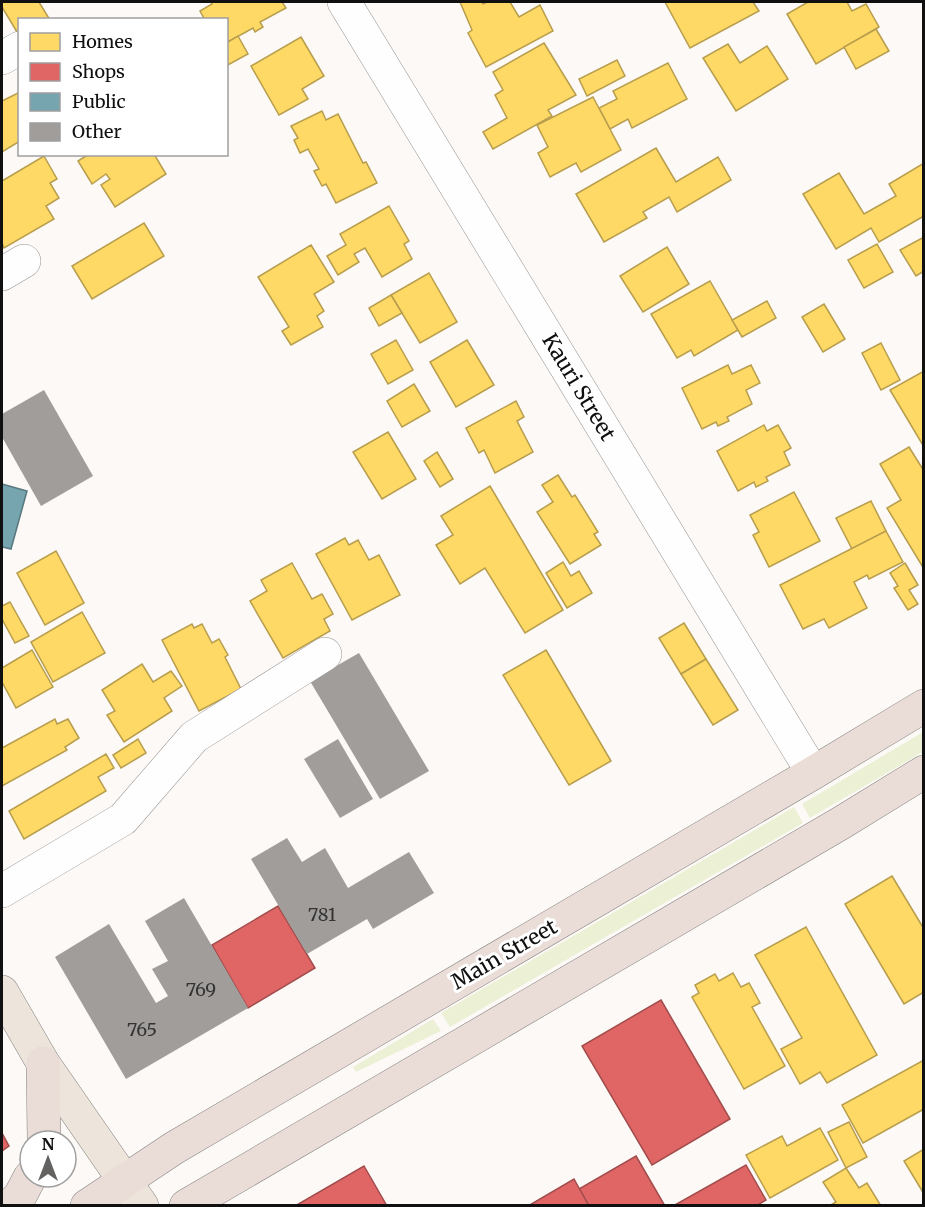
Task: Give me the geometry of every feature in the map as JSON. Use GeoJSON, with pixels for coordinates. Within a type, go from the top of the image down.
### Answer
{"type":"FeatureCollection","features":[{"type":"Feature","properties":{"kind":"highway","name":"Main Street"},"geometry":{"type":"LineString","coordinates":[[87,1206],[133,1194],[174,1148],[924,706]]}},
{"type":"Feature","properties":{"kind":"highway"},"geometry":{"type":"LineString","coordinates":[[186,1206],[780,859],[924,772]]}},
{"type":"Feature","properties":{"kind":"highway"},"geometry":{"type":"LineString","coordinates":[[43,1063],[44,1129]]}},
{"type":"Feature","properties":{"kind":"highway"},"geometry":{"type":"LineString","coordinates":[[10,1206],[24,1189]]}},
{"type":"Feature","properties":{"kind":"main road"},"geometry":{"type":"LineString","coordinates":[[2,992],[43,1063],[133,1194]]}},
{"type":"Feature","properties":{"kind":"street","name":"Kauri Street"},"geometry":{"type":"LineString","coordinates":[[345,2],[813,773]]}},
{"type":"Feature","properties":{"kind":"street"},"geometry":{"type":"LineString","coordinates":[[2,58],[18,49]]}},
{"type":"Feature","properties":{"kind":"street"},"geometry":{"type":"LineString","coordinates":[[2,891],[123,819],[194,737],[325,654]]}},
{"type":"Feature","properties":{"kind":"green space"},"geometry":{"type":"Polygon","coordinates":[[[923,732],[923,752],[810,818],[802,804],[923,732]]]}},
{"type":"Feature","properties":{"kind":"green space"},"geometry":{"type":"Polygon","coordinates":[[[794,807],[803,823],[450,1027],[441,1013],[794,807]]]}},
{"type":"Feature","properties":{"kind":"green space"},"geometry":{"type":"Polygon","coordinates":[[[433,1019],[441,1031],[356,1072],[353,1067],[433,1019]]]}},
{"type":"Feature","properties":{"kind":"building: Homes"},"geometry":{"type":"Polygon","coordinates":[[[2,2],[39,2],[49,18],[18,18],[18,34],[2,7],[2,2]]]}},
{"type":"Feature","properties":{"kind":"building: Homes"},"geometry":{"type":"Polygon","coordinates":[[[211,2],[282,2],[286,8],[260,22],[263,27],[255,32],[253,28],[228,42],[228,18],[204,18],[200,11],[212,4],[211,2]]]}},
{"type":"Feature","properties":{"kind":"building: Homes"},"geometry":{"type":"Polygon","coordinates":[[[460,2],[482,2],[483,4],[510,2],[519,17],[540,5],[553,31],[486,67],[468,33],[472,30],[460,2]]]}},
{"type":"Feature","properties":{"kind":"building: Homes"},"geometry":{"type":"Polygon","coordinates":[[[665,2],[753,2],[759,11],[690,48],[665,2]]]}},
{"type":"Feature","properties":{"kind":"building: Homes"},"geometry":{"type":"Polygon","coordinates":[[[808,2],[847,2],[852,11],[866,4],[879,27],[816,64],[787,14],[808,2]]]}},
{"type":"Feature","properties":{"kind":"building: Homes"},"geometry":{"type":"Polygon","coordinates":[[[876,29],[889,51],[856,69],[844,47],[876,29]]]}},
{"type":"Feature","properties":{"kind":"building: Homes"},"geometry":{"type":"Polygon","coordinates":[[[238,36],[248,54],[228,65],[228,42],[238,36]]]}},
{"type":"Feature","properties":{"kind":"building: Homes"},"geometry":{"type":"Polygon","coordinates":[[[301,37],[324,76],[302,89],[308,99],[279,115],[251,66],[301,37]]]}},
{"type":"Feature","properties":{"kind":"building: Homes"},"geometry":{"type":"Polygon","coordinates":[[[544,43],[576,95],[548,110],[552,116],[493,149],[483,132],[507,118],[495,95],[503,90],[493,72],[544,43]]]}},
{"type":"Feature","properties":{"kind":"building: Homes"},"geometry":{"type":"Polygon","coordinates":[[[728,44],[740,63],[767,46],[788,79],[736,111],[703,58],[728,44]]]}},
{"type":"Feature","properties":{"kind":"building: Homes"},"geometry":{"type":"Polygon","coordinates":[[[617,60],[625,76],[587,96],[579,79],[617,60]]]}},
{"type":"Feature","properties":{"kind":"building: Homes"},"geometry":{"type":"Polygon","coordinates":[[[668,63],[687,99],[632,128],[628,119],[610,129],[599,108],[617,99],[613,91],[668,63]]]}},
{"type":"Feature","properties":{"kind":"building: Homes"},"geometry":{"type":"Polygon","coordinates":[[[18,93],[18,142],[2,152],[2,101],[18,93]]]}},
{"type":"Feature","properties":{"kind":"building: Homes"},"geometry":{"type":"Polygon","coordinates":[[[593,97],[621,150],[581,172],[576,163],[550,177],[538,153],[548,147],[537,125],[593,97]]]}},
{"type":"Feature","properties":{"kind":"building: Homes"},"geometry":{"type":"Polygon","coordinates":[[[322,111],[326,120],[338,114],[363,163],[366,162],[377,183],[336,203],[326,184],[322,186],[314,171],[319,169],[308,149],[300,153],[294,140],[298,138],[291,126],[322,111]]]}},
{"type":"Feature","properties":{"kind":"building: Homes"},"geometry":{"type":"Polygon","coordinates":[[[656,148],[676,182],[718,157],[731,180],[677,212],[669,197],[643,212],[647,218],[604,242],[576,194],[656,148]]]}},
{"type":"Feature","properties":{"kind":"building: Homes"},"geometry":{"type":"Polygon","coordinates":[[[44,156],[57,179],[50,183],[59,198],[46,206],[54,219],[4,248],[2,243],[2,181],[44,156]]]}},
{"type":"Feature","properties":{"kind":"building: Homes"},"geometry":{"type":"Polygon","coordinates":[[[86,156],[155,156],[166,174],[115,207],[101,185],[110,179],[106,174],[92,184],[78,161],[86,156]]]}},
{"type":"Feature","properties":{"kind":"building: Homes"},"geometry":{"type":"Polygon","coordinates":[[[924,163],[924,216],[879,242],[871,228],[836,249],[803,194],[839,173],[864,214],[896,196],[889,184],[924,163]]]}},
{"type":"Feature","properties":{"kind":"building: Homes"},"geometry":{"type":"Polygon","coordinates":[[[389,206],[409,241],[404,244],[412,259],[382,277],[365,248],[354,254],[359,262],[338,275],[327,256],[346,245],[340,234],[389,206]]]}},
{"type":"Feature","properties":{"kind":"building: Homes"},"geometry":{"type":"Polygon","coordinates":[[[144,223],[164,256],[92,299],[72,266],[144,223]]]}},
{"type":"Feature","properties":{"kind":"building: Homes"},"geometry":{"type":"Polygon","coordinates":[[[924,237],[924,271],[916,276],[900,250],[924,237]]]}},
{"type":"Feature","properties":{"kind":"building: Homes"},"geometry":{"type":"Polygon","coordinates":[[[877,244],[893,272],[864,288],[848,260],[877,244]]]}},
{"type":"Feature","properties":{"kind":"building: Homes"},"geometry":{"type":"Polygon","coordinates":[[[311,245],[334,282],[314,294],[324,311],[317,316],[323,327],[291,345],[282,331],[289,327],[258,277],[311,245]]]}},
{"type":"Feature","properties":{"kind":"building: Homes"},"geometry":{"type":"Polygon","coordinates":[[[667,247],[689,284],[643,312],[620,276],[667,247]]]}},
{"type":"Feature","properties":{"kind":"building: Homes"},"geometry":{"type":"Polygon","coordinates":[[[429,273],[457,322],[420,343],[391,295],[429,273]]]}},
{"type":"Feature","properties":{"kind":"building: Homes"},"geometry":{"type":"Polygon","coordinates":[[[710,281],[738,330],[694,356],[691,350],[677,358],[651,314],[710,281]]]}},
{"type":"Feature","properties":{"kind":"building: Homes"},"geometry":{"type":"Polygon","coordinates":[[[391,295],[402,313],[379,326],[369,308],[391,295]]]}},
{"type":"Feature","properties":{"kind":"building: Homes"},"geometry":{"type":"Polygon","coordinates":[[[767,301],[776,318],[742,337],[732,320],[767,301]]]}},
{"type":"Feature","properties":{"kind":"building: Homes"},"geometry":{"type":"Polygon","coordinates":[[[824,304],[845,339],[823,352],[802,317],[824,304]]]}},
{"type":"Feature","properties":{"kind":"building: Homes"},"geometry":{"type":"Polygon","coordinates":[[[396,340],[413,370],[388,384],[371,354],[396,340]]]}},
{"type":"Feature","properties":{"kind":"building: Homes"},"geometry":{"type":"Polygon","coordinates":[[[467,340],[494,385],[456,407],[430,362],[467,340]]]}},
{"type":"Feature","properties":{"kind":"building: Homes"},"geometry":{"type":"Polygon","coordinates":[[[881,343],[900,380],[881,390],[862,353],[881,343]]]}},
{"type":"Feature","properties":{"kind":"building: Homes"},"geometry":{"type":"Polygon","coordinates":[[[728,365],[732,374],[751,365],[760,383],[746,390],[752,404],[727,417],[729,421],[718,426],[716,422],[702,429],[682,388],[728,365]]]}},
{"type":"Feature","properties":{"kind":"building: Homes"},"geometry":{"type":"Polygon","coordinates":[[[924,371],[924,447],[890,390],[924,371]]]}},
{"type":"Feature","properties":{"kind":"building: Homes"},"geometry":{"type":"Polygon","coordinates":[[[414,384],[430,411],[402,427],[387,401],[414,384]]]}},
{"type":"Feature","properties":{"kind":"building: Homes"},"geometry":{"type":"Polygon","coordinates":[[[516,401],[524,417],[517,421],[533,452],[495,473],[484,450],[479,453],[466,428],[516,401]]]}},
{"type":"Feature","properties":{"kind":"building: Homes"},"geometry":{"type":"Polygon","coordinates":[[[764,425],[767,431],[778,425],[791,448],[784,452],[790,465],[766,477],[768,481],[756,487],[754,482],[738,491],[717,451],[764,425]]]}},
{"type":"Feature","properties":{"kind":"building: Homes"},"geometry":{"type":"Polygon","coordinates":[[[388,432],[416,479],[382,499],[353,452],[388,432]]]}},
{"type":"Feature","properties":{"kind":"building: Homes"},"geometry":{"type":"Polygon","coordinates":[[[909,447],[924,471],[924,569],[887,508],[901,500],[880,464],[909,447]]]}},
{"type":"Feature","properties":{"kind":"building: Homes"},"geometry":{"type":"Polygon","coordinates":[[[437,452],[453,479],[440,487],[424,461],[437,452]]]}},
{"type":"Feature","properties":{"kind":"building: Homes"},"geometry":{"type":"Polygon","coordinates":[[[558,475],[572,497],[575,495],[598,532],[594,534],[601,545],[570,564],[537,512],[553,502],[542,485],[558,475]]]}},
{"type":"Feature","properties":{"kind":"building: Homes"},"geometry":{"type":"Polygon","coordinates":[[[490,486],[563,610],[525,633],[485,568],[460,584],[436,545],[453,535],[441,516],[490,486]]]}},
{"type":"Feature","properties":{"kind":"building: Homes"},"geometry":{"type":"Polygon","coordinates":[[[794,492],[820,541],[769,567],[753,535],[759,532],[750,515],[794,492]]]}},
{"type":"Feature","properties":{"kind":"building: Homes"},"geometry":{"type":"Polygon","coordinates":[[[871,501],[886,531],[852,549],[836,518],[871,501]]]}},
{"type":"Feature","properties":{"kind":"building: Homes"},"geometry":{"type":"Polygon","coordinates":[[[886,531],[903,562],[869,579],[867,575],[854,582],[867,608],[829,628],[824,619],[803,629],[780,585],[886,531]]]}},
{"type":"Feature","properties":{"kind":"building: Homes"},"geometry":{"type":"Polygon","coordinates":[[[345,538],[349,545],[358,540],[369,560],[379,555],[400,595],[352,620],[316,554],[345,538]]]}},
{"type":"Feature","properties":{"kind":"building: Homes"},"geometry":{"type":"Polygon","coordinates":[[[56,551],[84,603],[45,625],[17,573],[56,551]]]}},
{"type":"Feature","properties":{"kind":"building: Homes"},"geometry":{"type":"Polygon","coordinates":[[[563,562],[571,576],[579,571],[592,593],[567,608],[546,573],[563,562]]]}},
{"type":"Feature","properties":{"kind":"building: Homes"},"geometry":{"type":"Polygon","coordinates":[[[292,563],[312,599],[322,594],[333,614],[324,619],[330,631],[283,658],[250,601],[267,591],[261,580],[292,563]]]}},
{"type":"Feature","properties":{"kind":"building: Homes"},"geometry":{"type":"Polygon","coordinates":[[[905,563],[918,585],[909,590],[918,604],[908,610],[894,588],[898,586],[890,573],[905,563]]]}},
{"type":"Feature","properties":{"kind":"building: Homes"},"geometry":{"type":"Polygon","coordinates":[[[10,602],[29,636],[15,643],[2,619],[2,606],[10,602]]]}},
{"type":"Feature","properties":{"kind":"building: Homes"},"geometry":{"type":"Polygon","coordinates":[[[82,612],[105,653],[53,682],[31,642],[82,612]]]}},
{"type":"Feature","properties":{"kind":"building: Homes"},"geometry":{"type":"Polygon","coordinates":[[[684,623],[706,659],[681,674],[659,638],[684,623]]]}},
{"type":"Feature","properties":{"kind":"building: Homes"},"geometry":{"type":"Polygon","coordinates":[[[192,624],[194,628],[202,624],[212,643],[219,639],[241,689],[199,711],[162,640],[192,624]]]}},
{"type":"Feature","properties":{"kind":"building: Homes"},"geometry":{"type":"Polygon","coordinates":[[[32,650],[53,687],[16,708],[2,682],[2,668],[32,650]]]}},
{"type":"Feature","properties":{"kind":"building: Homes"},"geometry":{"type":"Polygon","coordinates":[[[546,650],[611,761],[569,785],[503,675],[546,650]]]}},
{"type":"Feature","properties":{"kind":"building: Homes"},"geometry":{"type":"Polygon","coordinates":[[[706,659],[738,710],[713,725],[681,674],[706,659]]]}},
{"type":"Feature","properties":{"kind":"building: Homes"},"geometry":{"type":"Polygon","coordinates":[[[142,664],[153,682],[171,671],[182,686],[164,698],[172,711],[124,742],[107,715],[115,711],[102,690],[142,664]]]}},
{"type":"Feature","properties":{"kind":"building: Homes"},"geometry":{"type":"Polygon","coordinates":[[[55,719],[57,724],[68,719],[79,738],[65,747],[67,750],[2,786],[2,748],[55,719]]]}},
{"type":"Feature","properties":{"kind":"building: Homes"},"geometry":{"type":"Polygon","coordinates":[[[138,739],[146,753],[121,768],[113,755],[138,739]]]}},
{"type":"Feature","properties":{"kind":"building: Homes"},"geometry":{"type":"Polygon","coordinates":[[[106,754],[114,768],[98,777],[106,791],[24,839],[9,811],[106,754]]]}},
{"type":"Feature","properties":{"kind":"building: Homes"},"geometry":{"type":"Polygon","coordinates":[[[892,876],[924,929],[924,992],[904,1004],[845,904],[892,876]]]}},
{"type":"Feature","properties":{"kind":"building: Homes"},"geometry":{"type":"Polygon","coordinates":[[[806,927],[877,1055],[827,1083],[820,1072],[800,1084],[781,1049],[802,1038],[755,955],[806,927]]]}},
{"type":"Feature","properties":{"kind":"building: Homes"},"geometry":{"type":"Polygon","coordinates":[[[733,973],[741,987],[749,983],[760,1003],[752,1007],[785,1066],[744,1089],[692,997],[699,993],[695,985],[715,974],[719,981],[733,973]]]}},
{"type":"Feature","properties":{"kind":"building: Homes"},"geometry":{"type":"Polygon","coordinates":[[[924,1060],[924,1109],[863,1143],[842,1105],[924,1060]]]}},
{"type":"Feature","properties":{"kind":"building: Homes"},"geometry":{"type":"Polygon","coordinates":[[[849,1122],[867,1157],[846,1168],[828,1132],[849,1122]]]}},
{"type":"Feature","properties":{"kind":"building: Homes"},"geometry":{"type":"Polygon","coordinates":[[[820,1128],[838,1160],[770,1198],[746,1155],[782,1136],[787,1146],[820,1128]]]}},
{"type":"Feature","properties":{"kind":"building: Homes"},"geometry":{"type":"Polygon","coordinates":[[[924,1149],[924,1194],[904,1161],[924,1149]]]}},
{"type":"Feature","properties":{"kind":"building: Homes"},"geometry":{"type":"Polygon","coordinates":[[[846,1168],[859,1188],[867,1183],[881,1206],[829,1206],[836,1202],[823,1182],[846,1168]]]}},
{"type":"Feature","properties":{"kind":"building: Shops"},"geometry":{"type":"Polygon","coordinates":[[[278,906],[315,968],[248,1008],[212,945],[278,906]]]}},
{"type":"Feature","properties":{"kind":"building: Shops"},"geometry":{"type":"Polygon","coordinates":[[[661,1000],[730,1119],[652,1165],[582,1046],[661,1000]]]}},
{"type":"Feature","properties":{"kind":"building: Shops"},"geometry":{"type":"Polygon","coordinates":[[[2,1133],[9,1146],[2,1151],[2,1133]]]}},
{"type":"Feature","properties":{"kind":"building: Shops"},"geometry":{"type":"Polygon","coordinates":[[[636,1156],[665,1206],[589,1206],[579,1189],[636,1156]]]}},
{"type":"Feature","properties":{"kind":"building: Shops"},"geometry":{"type":"Polygon","coordinates":[[[746,1165],[766,1200],[756,1206],[673,1206],[746,1165]]]}},
{"type":"Feature","properties":{"kind":"building: Shops"},"geometry":{"type":"Polygon","coordinates":[[[364,1166],[387,1206],[295,1206],[364,1166]]]}},
{"type":"Feature","properties":{"kind":"building: Shops"},"geometry":{"type":"Polygon","coordinates":[[[574,1179],[589,1206],[528,1206],[574,1179]]]}},
{"type":"Feature","properties":{"kind":"building: Public"},"geometry":{"type":"Polygon","coordinates":[[[2,484],[27,491],[11,549],[2,547],[2,484]]]}},
{"type":"Feature","properties":{"kind":"building: Other"},"geometry":{"type":"Polygon","coordinates":[[[44,390],[93,476],[41,506],[2,437],[2,414],[44,390]]]}},
{"type":"Feature","properties":{"kind":"building: Other"},"geometry":{"type":"Polygon","coordinates":[[[359,653],[429,771],[380,799],[310,681],[359,653]]]}},
{"type":"Feature","properties":{"kind":"building: Other"},"geometry":{"type":"Polygon","coordinates":[[[338,739],[373,799],[340,818],[304,759],[338,739]]]}},
{"type":"Feature","properties":{"kind":"building: Other"},"geometry":{"type":"Polygon","coordinates":[[[287,838],[302,862],[325,848],[348,888],[409,852],[434,893],[373,929],[367,919],[307,954],[251,859],[287,838]]]}},
{"type":"Feature","properties":{"kind":"building: Other"},"geometry":{"type":"Polygon","coordinates":[[[184,898],[248,1008],[126,1079],[55,957],[109,924],[156,1003],[168,996],[152,969],[168,961],[145,921],[184,898]]]}}]}
